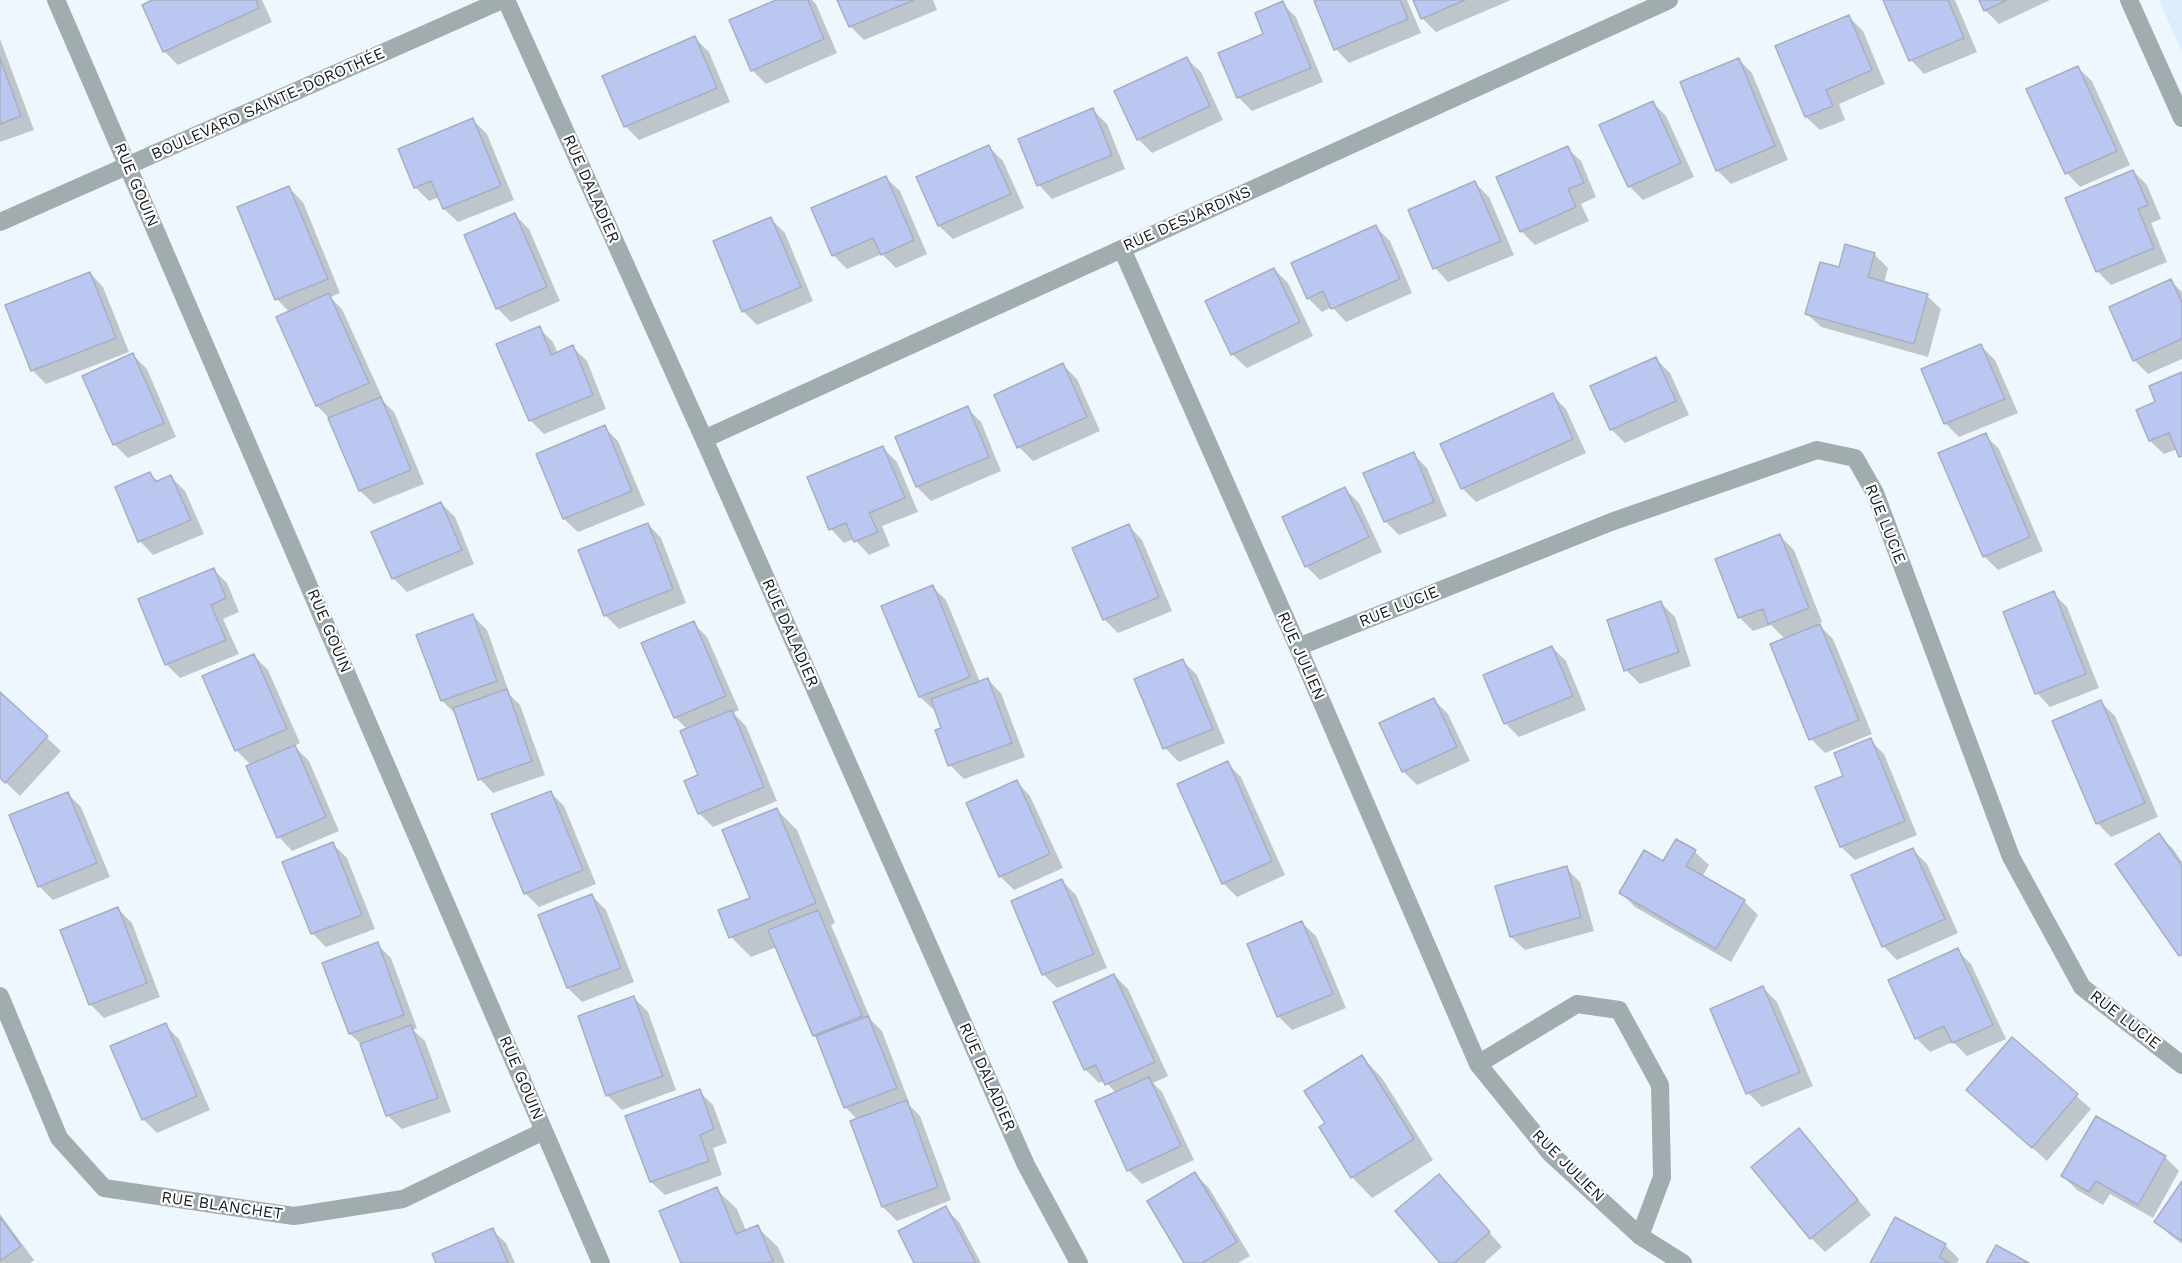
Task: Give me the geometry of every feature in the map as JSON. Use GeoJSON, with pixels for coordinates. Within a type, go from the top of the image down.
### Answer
{"type":"FeatureCollection","features":[{"type":"Feature","properties":{"kind":"street","name":"RUE GOUIN"},"geometry":{"type":"LineString","coordinates":[[56,0],[601,1263]]}},
{"type":"Feature","properties":{"kind":"street","name":"BOULEVARD SAINTE-DOROTHÉE"},"geometry":{"type":"LineString","coordinates":[[0,222],[504,0]]}},
{"type":"Feature","properties":{"kind":"street","name":"RUE DALADIER"},"geometry":{"type":"LineString","coordinates":[[504,0],[704,439],[1026,1165],[1079,1263]]}},
{"type":"Feature","properties":{"kind":"street","name":"RUE DESJARDINS"},"geometry":{"type":"LineString","coordinates":[[704,439],[1669,0]]}},
{"type":"Feature","properties":{"kind":"street"},"geometry":{"type":"LineString","coordinates":[[2129,0],[2182,118]]}},
{"type":"Feature","properties":{"kind":"street","name":"RUE JULIEN"},"geometry":{"type":"LineString","coordinates":[[1122,249],[1298,647],[1478,1064],[1551,1154],[1640,1236],[1683,1263]]}},
{"type":"Feature","properties":{"kind":"street","name":"RUE LUCIE"},"geometry":{"type":"LineString","coordinates":[[1298,647],[1611,522],[1817,450],[1856,459],[1875,493],[2017,867],[2082,987],[2182,1065]]}},
{"type":"Feature","properties":{"kind":"street","name":"RUE BLANCHET"},"geometry":{"type":"LineString","coordinates":[[0,996],[59,1138],[104,1188],[294,1216],[404,1199],[544,1131]]}},
{"type":"Feature","properties":{"kind":"street"},"geometry":{"type":"LineString","coordinates":[[1478,1064],[1577,1004],[1619,1010],[1660,1085],[1662,1177],[1640,1236]]}},
{"type":"Feature","properties":{"kind":"shaded area"},"geometry":{"type":"Polygon","coordinates":[[[2159,0],[2182,0],[2182,52],[2159,0]]]}},
{"type":"Feature","properties":{"kind":"building"},"geometry":{"type":"Polygon","coordinates":[[[152,0],[256,0],[259,8],[163,52],[142,5],[152,0]]]}},
{"type":"Feature","properties":{"kind":"building"},"geometry":{"type":"Polygon","coordinates":[[[776,0],[808,0],[824,39],[751,71],[729,20],[776,0]]]}},
{"type":"Feature","properties":{"kind":"building"},"geometry":{"type":"Polygon","coordinates":[[[837,0],[914,0],[849,27],[837,0]]]}},
{"type":"Feature","properties":{"kind":"building"},"geometry":{"type":"Polygon","coordinates":[[[1400,0],[1408,19],[1334,50],[1314,1],[1400,0]]]}},
{"type":"Feature","properties":{"kind":"building"},"geometry":{"type":"Polygon","coordinates":[[[1413,0],[1465,0],[1421,19],[1413,0]]]}},
{"type":"Feature","properties":{"kind":"building"},"geometry":{"type":"Polygon","coordinates":[[[1883,0],[1948,0],[1964,38],[1909,61],[1883,0]]]}},
{"type":"Feature","properties":{"kind":"building"},"geometry":{"type":"Polygon","coordinates":[[[1979,0],[2007,0],[1984,11],[1979,0]]]}},
{"type":"Feature","properties":{"kind":"building"},"geometry":{"type":"Polygon","coordinates":[[[1283,1],[1311,68],[1237,98],[1218,53],[1263,34],[1255,13],[1283,1]]]}},
{"type":"Feature","properties":{"kind":"building"},"geometry":{"type":"Polygon","coordinates":[[[1849,15],[1872,70],[1826,90],[1833,106],[1805,117],[1775,46],[1849,15]]]}},
{"type":"Feature","properties":{"kind":"building"},"geometry":{"type":"Polygon","coordinates":[[[695,36],[717,88],[624,127],[602,76],[695,36]]]}},
{"type":"Feature","properties":{"kind":"building"},"geometry":{"type":"Polygon","coordinates":[[[1187,57],[1210,106],[1137,140],[1114,91],[1187,57]]]}},
{"type":"Feature","properties":{"kind":"building"},"geometry":{"type":"Polygon","coordinates":[[[0,58],[21,116],[0,124],[0,58]]]}},
{"type":"Feature","properties":{"kind":"building"},"geometry":{"type":"Polygon","coordinates":[[[1739,58],[1775,146],[1716,171],[1680,82],[1739,58]]]}},
{"type":"Feature","properties":{"kind":"building"},"geometry":{"type":"Polygon","coordinates":[[[2078,66],[2117,151],[2065,174],[2026,89],[2078,66]]]}},
{"type":"Feature","properties":{"kind":"building"},"geometry":{"type":"Polygon","coordinates":[[[1653,101],[1681,163],[1628,187],[1599,125],[1653,101]]]}},
{"type":"Feature","properties":{"kind":"building"},"geometry":{"type":"Polygon","coordinates":[[[1093,108],[1112,155],[1037,186],[1018,139],[1093,108]]]}},
{"type":"Feature","properties":{"kind":"building"},"geometry":{"type":"Polygon","coordinates":[[[473,118],[501,186],[443,209],[431,181],[414,188],[398,149],[473,118]]]}},
{"type":"Feature","properties":{"kind":"building"},"geometry":{"type":"Polygon","coordinates":[[[989,145],[1011,194],[938,226],[916,177],[989,145]]]}},
{"type":"Feature","properties":{"kind":"building"},"geometry":{"type":"Polygon","coordinates":[[[1568,146],[1584,183],[1568,189],[1576,207],[1520,232],[1496,177],[1568,146]]]}},
{"type":"Feature","properties":{"kind":"building"},"geometry":{"type":"Polygon","coordinates":[[[2133,170],[2148,205],[2138,209],[2154,248],[2096,272],[2065,198],[2133,170]]]}},
{"type":"Feature","properties":{"kind":"building"},"geometry":{"type":"Polygon","coordinates":[[[886,176],[914,240],[881,255],[873,238],[832,256],[811,208],[886,176]]]}},
{"type":"Feature","properties":{"kind":"building"},"geometry":{"type":"Polygon","coordinates":[[[1475,181],[1501,241],[1433,269],[1408,210],[1475,181]]]}},
{"type":"Feature","properties":{"kind":"building"},"geometry":{"type":"Polygon","coordinates":[[[289,186],[328,279],[275,300],[237,207],[289,186]]]}},
{"type":"Feature","properties":{"kind":"building"},"geometry":{"type":"Polygon","coordinates":[[[515,213],[547,287],[496,309],[464,235],[515,213]]]}},
{"type":"Feature","properties":{"kind":"building"},"geometry":{"type":"Polygon","coordinates":[[[771,217],[801,287],[742,312],[713,241],[771,217]]]}},
{"type":"Feature","properties":{"kind":"building"},"geometry":{"type":"Polygon","coordinates":[[[1376,225],[1400,279],[1331,309],[1323,291],[1307,299],[1291,263],[1376,225]]]}},
{"type":"Feature","properties":{"kind":"building"},"geometry":{"type":"Polygon","coordinates":[[[1845,244],[1875,253],[1868,277],[1928,294],[1914,344],[1805,314],[1820,262],[1839,267],[1845,244]]]}},
{"type":"Feature","properties":{"kind":"building"},"geometry":{"type":"Polygon","coordinates":[[[1274,268],[1300,322],[1231,355],[1205,301],[1274,268]]]}},
{"type":"Feature","properties":{"kind":"building"},"geometry":{"type":"Polygon","coordinates":[[[90,272],[116,338],[31,371],[5,305],[90,272]]]}},
{"type":"Feature","properties":{"kind":"building"},"geometry":{"type":"Polygon","coordinates":[[[2171,279],[2182,303],[2182,339],[2133,361],[2109,307],[2171,279]]]}},
{"type":"Feature","properties":{"kind":"building"},"geometry":{"type":"Polygon","coordinates":[[[329,293],[369,383],[316,406],[276,317],[329,293]]]}},
{"type":"Feature","properties":{"kind":"building"},"geometry":{"type":"Polygon","coordinates":[[[540,326],[551,355],[573,345],[593,395],[529,421],[496,344],[540,326]]]}},
{"type":"Feature","properties":{"kind":"building"},"geometry":{"type":"Polygon","coordinates":[[[1981,344],[2005,399],[1944,424],[1921,369],[1981,344]]]}},
{"type":"Feature","properties":{"kind":"building"},"geometry":{"type":"Polygon","coordinates":[[[133,353],[164,423],[113,445],[82,376],[133,353]]]}},
{"type":"Feature","properties":{"kind":"building"},"geometry":{"type":"Polygon","coordinates":[[[1656,357],[1676,401],[1610,430],[1590,386],[1656,357]]]}},
{"type":"Feature","properties":{"kind":"building"},"geometry":{"type":"Polygon","coordinates":[[[1063,363],[1087,417],[1017,448],[994,395],[1063,363]]]}},
{"type":"Feature","properties":{"kind":"building"},"geometry":{"type":"Polygon","coordinates":[[[2182,372],[2182,456],[2179,457],[2169,433],[2149,441],[2136,410],[2155,402],[2149,386],[2182,372]]]}},
{"type":"Feature","properties":{"kind":"building"},"geometry":{"type":"Polygon","coordinates":[[[1553,393],[1573,439],[1461,489],[1440,444],[1553,393]]]}},
{"type":"Feature","properties":{"kind":"building"},"geometry":{"type":"Polygon","coordinates":[[[381,397],[411,470],[359,491],[328,418],[381,397]]]}},
{"type":"Feature","properties":{"kind":"building"},"geometry":{"type":"Polygon","coordinates":[[[968,406],[989,457],[916,487],[895,437],[968,406]]]}},
{"type":"Feature","properties":{"kind":"building"},"geometry":{"type":"Polygon","coordinates":[[[605,425],[632,491],[563,519],[536,454],[605,425]]]}},
{"type":"Feature","properties":{"kind":"building"},"geometry":{"type":"Polygon","coordinates":[[[1986,433],[2030,537],[1983,557],[1938,453],[1986,433]]]}},
{"type":"Feature","properties":{"kind":"building"},"geometry":{"type":"Polygon","coordinates":[[[883,446],[905,498],[869,513],[878,532],[854,542],[846,523],[829,530],[807,477],[883,446]]]}},
{"type":"Feature","properties":{"kind":"building"},"geometry":{"type":"Polygon","coordinates":[[[1414,452],[1434,502],[1384,522],[1363,473],[1414,452]]]}},
{"type":"Feature","properties":{"kind":"building"},"geometry":{"type":"Polygon","coordinates":[[[150,472],[155,482],[171,475],[191,520],[138,542],[115,487],[150,472]]]}},
{"type":"Feature","properties":{"kind":"building"},"geometry":{"type":"Polygon","coordinates":[[[1345,487],[1369,537],[1305,567],[1282,517],[1345,487]]]}},
{"type":"Feature","properties":{"kind":"building"},"geometry":{"type":"Polygon","coordinates":[[[441,502],[462,550],[392,579],[371,532],[441,502]]]}},
{"type":"Feature","properties":{"kind":"building"},"geometry":{"type":"Polygon","coordinates":[[[648,523],[673,589],[604,616],[578,550],[648,523]]]}},
{"type":"Feature","properties":{"kind":"building"},"geometry":{"type":"Polygon","coordinates":[[[1129,524],[1159,597],[1103,620],[1072,548],[1129,524]]]}},
{"type":"Feature","properties":{"kind":"building"},"geometry":{"type":"Polygon","coordinates":[[[1780,534],[1809,608],[1768,624],[1763,609],[1738,618],[1715,559],[1780,534]]]}},
{"type":"Feature","properties":{"kind":"building"},"geometry":{"type":"Polygon","coordinates":[[[214,568],[226,598],[211,605],[226,640],[165,665],[138,599],[214,568]]]}},
{"type":"Feature","properties":{"kind":"building"},"geometry":{"type":"Polygon","coordinates":[[[933,585],[970,677],[919,697],[881,606],[933,585]]]}},
{"type":"Feature","properties":{"kind":"building"},"geometry":{"type":"Polygon","coordinates":[[[2054,591],[2086,674],[2035,694],[2003,612],[2054,591]]]}},
{"type":"Feature","properties":{"kind":"building"},"geometry":{"type":"Polygon","coordinates":[[[1661,601],[1679,652],[1624,671],[1607,620],[1661,601]]]}},
{"type":"Feature","properties":{"kind":"building"},"geometry":{"type":"Polygon","coordinates":[[[473,614],[497,681],[441,701],[416,635],[473,614]]]}},
{"type":"Feature","properties":{"kind":"building"},"geometry":{"type":"Polygon","coordinates":[[[694,621],[726,696],[674,718],[641,643],[694,621]]]}},
{"type":"Feature","properties":{"kind":"building"},"geometry":{"type":"Polygon","coordinates":[[[1820,624],[1859,720],[1809,740],[1770,644],[1820,624]]]}},
{"type":"Feature","properties":{"kind":"building"},"geometry":{"type":"Polygon","coordinates":[[[1552,646],[1573,696],[1504,724],[1483,675],[1552,646]]]}},
{"type":"Feature","properties":{"kind":"building"},"geometry":{"type":"Polygon","coordinates":[[[254,654],[287,729],[235,751],[202,676],[254,654]]]}},
{"type":"Feature","properties":{"kind":"building"},"geometry":{"type":"Polygon","coordinates":[[[1183,659],[1213,729],[1163,749],[1134,679],[1183,659]]]}},
{"type":"Feature","properties":{"kind":"building"},"geometry":{"type":"Polygon","coordinates":[[[988,678],[1012,743],[948,766],[935,730],[941,728],[931,699],[988,678]]]}},
{"type":"Feature","properties":{"kind":"building"},"geometry":{"type":"Polygon","coordinates":[[[507,689],[532,761],[478,780],[453,708],[507,689]]]}},
{"type":"Feature","properties":{"kind":"building"},"geometry":{"type":"Polygon","coordinates":[[[0,692],[48,736],[5,783],[0,778],[0,692]]]}},
{"type":"Feature","properties":{"kind":"building"},"geometry":{"type":"Polygon","coordinates":[[[1434,698],[1457,747],[1402,772],[1379,723],[1434,698]]]}},
{"type":"Feature","properties":{"kind":"building"},"geometry":{"type":"Polygon","coordinates":[[[2101,700],[2145,803],[2096,824],[2052,721],[2101,700]]]}},
{"type":"Feature","properties":{"kind":"building"},"geometry":{"type":"Polygon","coordinates":[[[732,710],[764,787],[698,814],[684,781],[698,775],[680,731],[732,710]]]}},
{"type":"Feature","properties":{"kind":"building"},"geometry":{"type":"Polygon","coordinates":[[[1871,738],[1905,821],[1840,847],[1815,787],[1843,776],[1834,753],[1871,738]]]}},
{"type":"Feature","properties":{"kind":"building"},"geometry":{"type":"Polygon","coordinates":[[[295,745],[326,817],[277,838],[246,766],[295,745]]]}},
{"type":"Feature","properties":{"kind":"building"},"geometry":{"type":"Polygon","coordinates":[[[1228,761],[1272,861],[1222,884],[1177,784],[1228,761]]]}},
{"type":"Feature","properties":{"kind":"building"},"geometry":{"type":"Polygon","coordinates":[[[1017,780],[1050,854],[999,877],[966,803],[1017,780]]]}},
{"type":"Feature","properties":{"kind":"building"},"geometry":{"type":"Polygon","coordinates":[[[551,791],[583,870],[524,894],[491,814],[551,791]]]}},
{"type":"Feature","properties":{"kind":"building"},"geometry":{"type":"Polygon","coordinates":[[[68,792],[97,863],[38,887],[9,815],[68,792]]]}},
{"type":"Feature","properties":{"kind":"building"},"geometry":{"type":"Polygon","coordinates":[[[777,808],[816,903],[729,938],[718,910],[750,898],[722,830],[777,808]]]}},
{"type":"Feature","properties":{"kind":"building"},"geometry":{"type":"Polygon","coordinates":[[[2159,833],[2182,866],[2182,954],[2179,956],[2115,864],[2159,833]]]}},
{"type":"Feature","properties":{"kind":"building"},"geometry":{"type":"Polygon","coordinates":[[[1676,839],[1696,850],[1686,866],[1745,900],[1716,949],[1619,893],[1644,850],[1663,861],[1676,839]]]}},
{"type":"Feature","properties":{"kind":"building"},"geometry":{"type":"Polygon","coordinates":[[[333,842],[362,915],[311,934],[282,862],[333,842]]]}},
{"type":"Feature","properties":{"kind":"building"},"geometry":{"type":"Polygon","coordinates":[[[1913,848],[1945,919],[1882,947],[1851,875],[1913,848]]]}},
{"type":"Feature","properties":{"kind":"building"},"geometry":{"type":"Polygon","coordinates":[[[1567,866],[1581,917],[1510,937],[1495,886],[1567,866]]]}},
{"type":"Feature","properties":{"kind":"building"},"geometry":{"type":"Polygon","coordinates":[[[1062,879],[1094,954],[1042,975],[1011,901],[1062,879]]]}},
{"type":"Feature","properties":{"kind":"building"},"geometry":{"type":"Polygon","coordinates":[[[592,894],[621,968],[567,988],[538,915],[592,894]]]}},
{"type":"Feature","properties":{"kind":"building"},"geometry":{"type":"Polygon","coordinates":[[[118,907],[147,983],[89,1005],[60,930],[118,907]]]}},
{"type":"Feature","properties":{"kind":"building"},"geometry":{"type":"Polygon","coordinates":[[[818,910],[862,1016],[813,1036],[768,930],[818,910]]]}},
{"type":"Feature","properties":{"kind":"building"},"geometry":{"type":"Polygon","coordinates":[[[1302,921],[1333,994],[1277,1017],[1247,944],[1302,921]]]}},
{"type":"Feature","properties":{"kind":"building"},"geometry":{"type":"Polygon","coordinates":[[[378,942],[404,1015],[349,1034],[322,963],[378,942]]]}},
{"type":"Feature","properties":{"kind":"building"},"geometry":{"type":"Polygon","coordinates":[[[1958,948],[1993,1025],[1952,1043],[1944,1026],[1915,1039],[1888,980],[1958,948]]]}},
{"type":"Feature","properties":{"kind":"building"},"geometry":{"type":"Polygon","coordinates":[[[1114,974],[1155,1062],[1105,1085],[1096,1065],[1084,1070],[1053,1002],[1114,974]]]}},
{"type":"Feature","properties":{"kind":"building"},"geometry":{"type":"Polygon","coordinates":[[[1763,986],[1800,1072],[1746,1094],[1710,1009],[1763,986]]]}},
{"type":"Feature","properties":{"kind":"building"},"geometry":{"type":"Polygon","coordinates":[[[634,996],[663,1076],[606,1096],[578,1016],[634,996]]]}},
{"type":"Feature","properties":{"kind":"building"},"geometry":{"type":"Polygon","coordinates":[[[868,1016],[897,1088],[844,1108],[816,1036],[868,1016]]]}},
{"type":"Feature","properties":{"kind":"building"},"geometry":{"type":"Polygon","coordinates":[[[166,1023],[197,1096],[142,1120],[110,1046],[166,1023]]]}},
{"type":"Feature","properties":{"kind":"building"},"geometry":{"type":"Polygon","coordinates":[[[411,1025],[438,1098],[386,1116],[360,1044],[411,1025]]]}},
{"type":"Feature","properties":{"kind":"building"},"geometry":{"type":"Polygon","coordinates":[[[2012,1037],[2078,1094],[2032,1148],[1966,1090],[2012,1037]]]}},
{"type":"Feature","properties":{"kind":"building"},"geometry":{"type":"Polygon","coordinates":[[[1362,1055],[1414,1139],[1351,1178],[1319,1127],[1325,1123],[1304,1091],[1362,1055]]]}},
{"type":"Feature","properties":{"kind":"building"},"geometry":{"type":"Polygon","coordinates":[[[1149,1077],[1181,1146],[1127,1171],[1095,1101],[1149,1077]]]}},
{"type":"Feature","properties":{"kind":"building"},"geometry":{"type":"Polygon","coordinates":[[[700,1089],[714,1129],[700,1135],[709,1161],[650,1182],[625,1116],[700,1089]]]}},
{"type":"Feature","properties":{"kind":"building"},"geometry":{"type":"Polygon","coordinates":[[[907,1100],[938,1187],[882,1207],[850,1121],[907,1100]]]}},
{"type":"Feature","properties":{"kind":"building"},"geometry":{"type":"Polygon","coordinates":[[[2096,1116],[2166,1156],[2138,1205],[2096,1181],[2089,1192],[2061,1176],[2096,1116]]]}},
{"type":"Feature","properties":{"kind":"building"},"geometry":{"type":"Polygon","coordinates":[[[1799,1128],[1858,1200],[1810,1239],[1751,1167],[1799,1128]]]}},
{"type":"Feature","properties":{"kind":"building"},"geometry":{"type":"Polygon","coordinates":[[[1195,1172],[1237,1242],[1202,1263],[1184,1263],[1147,1201],[1195,1172]]]}},
{"type":"Feature","properties":{"kind":"building"},"geometry":{"type":"Polygon","coordinates":[[[1439,1174],[1490,1232],[1454,1263],[1440,1263],[1395,1211],[1439,1174]]]}},
{"type":"Feature","properties":{"kind":"building"},"geometry":{"type":"Polygon","coordinates":[[[2182,1181],[2182,1241],[2154,1222],[2182,1181]]]}},
{"type":"Feature","properties":{"kind":"building"},"geometry":{"type":"Polygon","coordinates":[[[717,1187],[736,1234],[758,1225],[773,1261],[768,1263],[681,1263],[659,1211],[717,1187]]]}},
{"type":"Feature","properties":{"kind":"building"},"geometry":{"type":"Polygon","coordinates":[[[946,1206],[976,1263],[914,1263],[898,1231],[946,1206]]]}},
{"type":"Feature","properties":{"kind":"building"},"geometry":{"type":"Polygon","coordinates":[[[0,1217],[21,1246],[0,1261],[0,1217]]]}},
{"type":"Feature","properties":{"kind":"building"},"geometry":{"type":"Polygon","coordinates":[[[1895,1217],[1946,1244],[1939,1257],[1950,1263],[1870,1263],[1895,1217]]]}},
{"type":"Feature","properties":{"kind":"building"},"geometry":{"type":"Polygon","coordinates":[[[493,1228],[508,1263],[436,1263],[432,1254],[493,1228]]]}},
{"type":"Feature","properties":{"kind":"building"},"geometry":{"type":"Polygon","coordinates":[[[1996,1245],[2029,1263],[1986,1263],[1996,1245]]]}}]}
